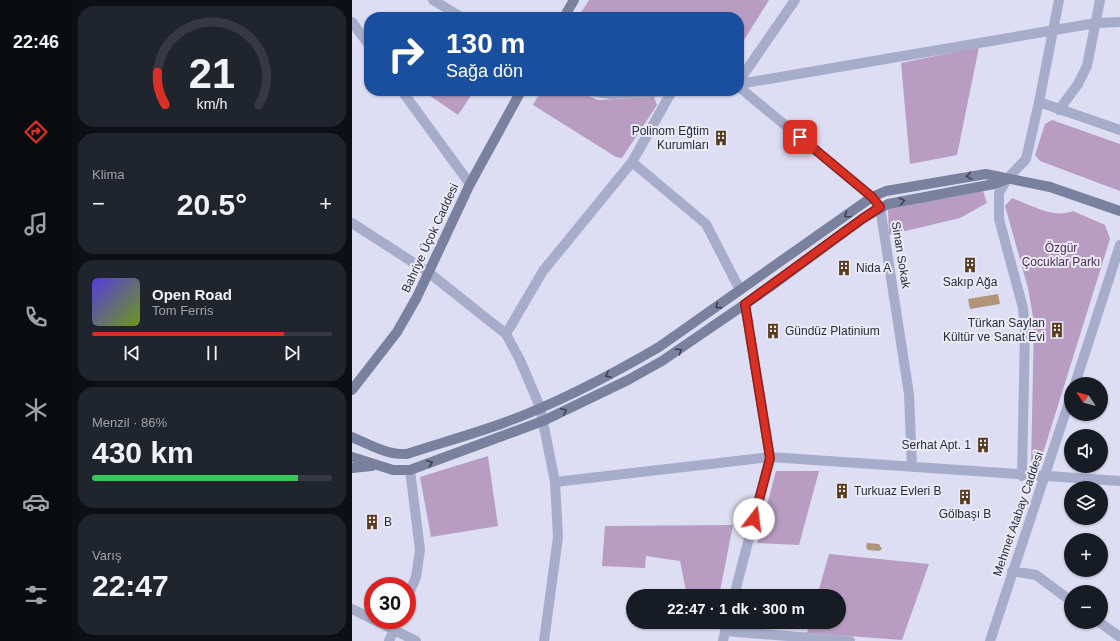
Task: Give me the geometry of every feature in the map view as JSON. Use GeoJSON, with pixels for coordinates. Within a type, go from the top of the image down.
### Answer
{"type":"FeatureCollection","features":[{"type":"Feature","properties":{"kind":"main road"},"geometry":{"type":"LineString","coordinates":[[567,12],[574,0]]}},
{"type":"Feature","properties":{"kind":"main road","name":"Bahriye Üçok Caddesi"},"geometry":{"type":"LineString","coordinates":[[352,390],[397,332],[417,297],[470,184],[518,96]]}},
{"type":"Feature","properties":{"kind":"main road"},"geometry":{"type":"LineString","coordinates":[[352,437],[386,452],[397,455],[407,454],[507,422],[540,407],[631,364],[659,348],[872,197],[902,187],[986,174],[1007,179],[1021,180],[1050,188],[1120,211]]}},
{"type":"Feature","properties":{"kind":"main road"},"geometry":{"type":"LineString","coordinates":[[352,457],[402,471],[410,470],[543,421],[628,380],[673,356],[880,207],[908,200],[994,184],[1007,179]]}},
{"type":"Feature","properties":{"kind":"main road"},"geometry":{"type":"LineString","coordinates":[[352,468],[377,465]]}},
{"type":"Feature","properties":{"kind":"street"},"geometry":{"type":"LineString","coordinates":[[433,0],[453,12]]}},
{"type":"Feature","properties":{"kind":"street"},"geometry":{"type":"LineString","coordinates":[[744,74],[795,0]]}},
{"type":"Feature","properties":{"kind":"street"},"geometry":{"type":"LineString","coordinates":[[1022,476],[1025,329],[1023,308],[999,219],[999,193],[1007,179],[1026,159],[1054,30],[1059,0]]}},
{"type":"Feature","properties":{"kind":"street"},"geometry":{"type":"LineString","coordinates":[[1059,110],[1078,84],[1087,66],[1100,0]]}},
{"type":"Feature","properties":{"kind":"street"},"geometry":{"type":"LineString","coordinates":[[352,22],[364,38]]}},
{"type":"Feature","properties":{"kind":"street"},"geometry":{"type":"LineString","coordinates":[[744,85],[1054,30],[1096,23],[1120,22]]}},
{"type":"Feature","properties":{"kind":"street","name":"Sinan Sokak"},"geometry":{"type":"LineString","coordinates":[[744,90],[872,197],[880,207],[909,394],[912,467]]}},
{"type":"Feature","properties":{"kind":"street"},"geometry":{"type":"LineString","coordinates":[[406,96],[470,184]]}},
{"type":"Feature","properties":{"kind":"street"},"geometry":{"type":"LineString","coordinates":[[506,334],[543,271],[632,162],[669,96]]}},
{"type":"Feature","properties":{"kind":"street"},"geometry":{"type":"LineString","coordinates":[[1039,102],[1120,130]]}},
{"type":"Feature","properties":{"kind":"street"},"geometry":{"type":"LineString","coordinates":[[632,162],[706,224],[740,290]]}},
{"type":"Feature","properties":{"kind":"street"},"geometry":{"type":"LineString","coordinates":[[352,223],[428,272],[506,334],[520,360],[540,407],[555,482],[558,537],[544,641]]}},
{"type":"Feature","properties":{"kind":"street"},"geometry":{"type":"LineString","coordinates":[[1077,377],[1120,245]]}},
{"type":"Feature","properties":{"kind":"street"},"geometry":{"type":"LineString","coordinates":[[736,589],[770,458],[745,304]]}},
{"type":"Feature","properties":{"kind":"street","name":"Mehmet Atabay Caddesi"},"geometry":{"type":"LineString","coordinates":[[990,641],[1012,570],[1064,417]]}},
{"type":"Feature","properties":{"kind":"street"},"geometry":{"type":"LineString","coordinates":[[555,482],[770,458],[1022,476],[1120,481]]}},
{"type":"Feature","properties":{"kind":"street"},"geometry":{"type":"LineString","coordinates":[[410,470],[420,550],[416,577]]}},
{"type":"Feature","properties":{"kind":"street"},"geometry":{"type":"LineString","coordinates":[[1012,570],[1036,575],[1064,596]]}},
{"type":"Feature","properties":{"kind":"street"},"geometry":{"type":"LineString","coordinates":[[352,609],[416,641]]}},
{"type":"Feature","properties":{"kind":"street"},"geometry":{"type":"LineString","coordinates":[[1108,628],[1120,637]]}},
{"type":"Feature","properties":{"kind":"street"},"geometry":{"type":"LineString","coordinates":[[389,641],[394,631]]}},
{"type":"Feature","properties":{"kind":"street"},"geometry":{"type":"LineString","coordinates":[[725,631],[850,641]]}},
{"type":"Feature","properties":{"kind":"green space"},"geometry":{"type":"Polygon","coordinates":[[[589,0],[769,0],[744,40],[744,12],[581,12],[589,0]]]}},
{"type":"Feature","properties":{"kind":"green space"},"geometry":{"type":"Polygon","coordinates":[[[979,47],[957,155],[910,164],[901,63],[979,47]]]}},
{"type":"Feature","properties":{"kind":"green space"},"geometry":{"type":"Polygon","coordinates":[[[430,96],[471,96],[458,115],[430,96]]]}},
{"type":"Feature","properties":{"kind":"green space"},"geometry":{"type":"Polygon","coordinates":[[[538,96],[590,96],[598,100],[654,97],[657,105],[622,158],[616,157],[533,105],[538,96]]]}},
{"type":"Feature","properties":{"kind":"green space"},"geometry":{"type":"Polygon","coordinates":[[[1052,120],[1120,144],[1120,191],[1040,161],[1035,155],[1045,124],[1052,120]]]}},
{"type":"Feature","properties":{"kind":"green space"},"geometry":{"type":"Polygon","coordinates":[[[983,191],[987,203],[960,218],[889,235],[888,209],[983,191]]]}},
{"type":"Feature","properties":{"kind":"green space","name":"Özgür Çocuklar Parkı"},"geometry":{"type":"Polygon","coordinates":[[[1012,198],[1050,212],[1066,213],[1073,211],[1105,225],[1110,239],[1067,377],[1064,377],[1064,386],[1039,466],[1031,465],[1034,323],[1028,288],[1005,206],[1012,198]]]}},
{"type":"Feature","properties":{"kind":"green space"},"geometry":{"type":"Polygon","coordinates":[[[488,456],[498,526],[431,537],[420,477],[488,456]]]}},
{"type":"Feature","properties":{"kind":"green space"},"geometry":{"type":"Polygon","coordinates":[[[776,471],[819,471],[799,545],[757,543],[776,471]]]}},
{"type":"Feature","properties":{"kind":"green space"},"geometry":{"type":"Polygon","coordinates":[[[733,525],[720,589],[686,589],[680,561],[646,556],[645,568],[602,566],[605,526],[733,525]]]}},
{"type":"Feature","properties":{"kind":"green space"},"geometry":{"type":"Polygon","coordinates":[[[829,554],[929,564],[902,640],[807,633],[808,629],[846,629],[846,589],[819,589],[829,554]]]}},
{"type":"Feature","properties":{"kind":"shaded area"},"geometry":{"type":"Polygon","coordinates":[[[998,294],[1000,304],[970,309],[968,299],[998,294]]]}},
{"type":"Feature","properties":{"kind":"shaded area"},"geometry":{"type":"Polygon","coordinates":[[[867,543],[879,544],[882,549],[879,551],[868,550],[866,547],[867,543]]]}},
{"type":"Feature","properties":{"kind":"place","name":"Polinom Eğtim Kurumları"},"geometry":{"type":"Point","coordinates":[721,138]}},
{"type":"Feature","properties":{"kind":"place","name":"Sakıp Ağa"},"geometry":{"type":"Point","coordinates":[970,265]}},
{"type":"Feature","properties":{"kind":"place","name":"Nida A"},"geometry":{"type":"Point","coordinates":[844,268]}},
{"type":"Feature","properties":{"kind":"place","name":"Türkan Saylan Kültür ve Sanat Evi"},"geometry":{"type":"Point","coordinates":[1057,330]}},
{"type":"Feature","properties":{"kind":"place","name":"Gündüz Platinium"},"geometry":{"type":"Point","coordinates":[773,331]}},
{"type":"Feature","properties":{"kind":"place","name":"Serhat Apt. 1"},"geometry":{"type":"Point","coordinates":[983,445]}},
{"type":"Feature","properties":{"kind":"place","name":"Turkuaz Evleri B"},"geometry":{"type":"Point","coordinates":[842,491]}},
{"type":"Feature","properties":{"kind":"place","name":"Gölbaşı B"},"geometry":{"type":"Point","coordinates":[965,497]}},
{"type":"Feature","properties":{"kind":"place","name":"B"},"geometry":{"type":"Point","coordinates":[372,522]}},
{"type":"Feature","properties":{"kind":"route"},"geometry":{"type":"LineString","coordinates":[[754,519],[770,458],[745,304],[880,207],[872,197],[800,137]]}}]}
